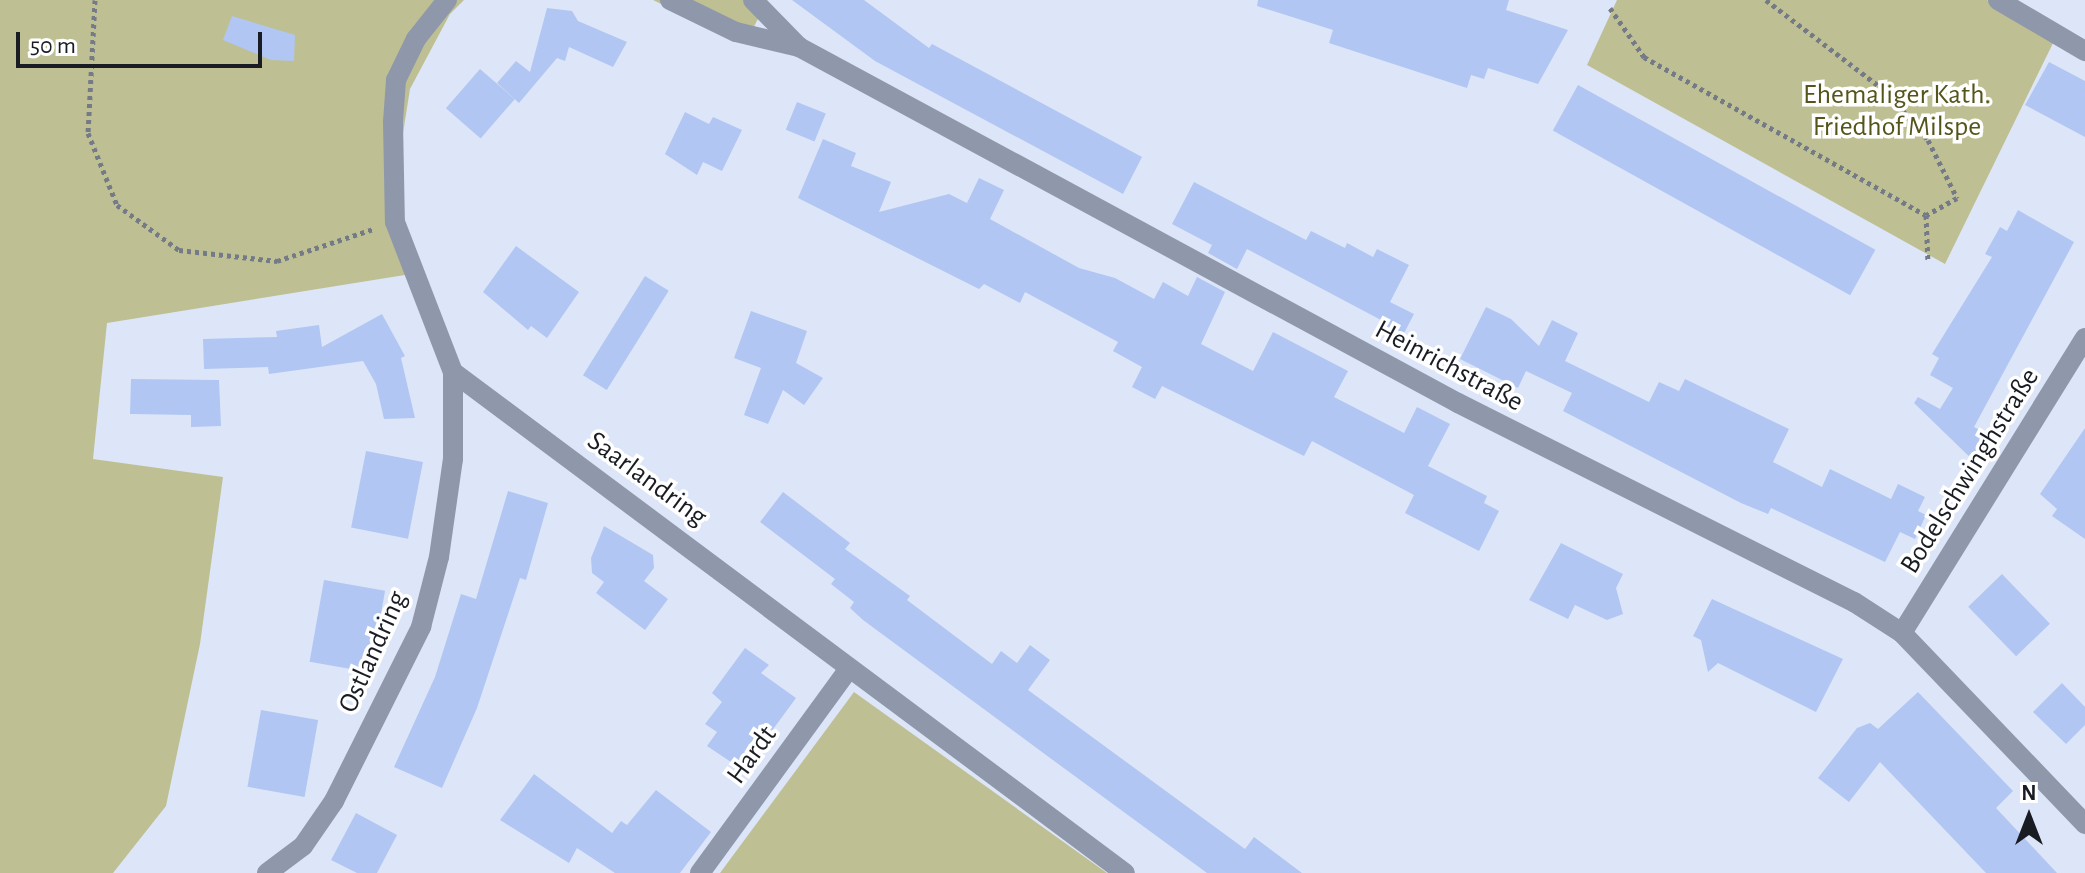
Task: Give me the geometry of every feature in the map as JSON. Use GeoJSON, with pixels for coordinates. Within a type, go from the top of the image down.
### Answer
{"type":"FeatureCollection","features":[{"type":"Feature","properties":{"kind":"street"},"geometry":{"type":"LineString","coordinates":[[447,0],[416,39],[396,80],[395,222],[453,372]]}},
{"type":"Feature","properties":{"kind":"street"},"geometry":{"type":"LineString","coordinates":[[670,0],[736,32],[799,47]]}},
{"type":"Feature","properties":{"kind":"street","name":"Heinrichstraße"},"geometry":{"type":"LineString","coordinates":[[753,0],[799,47],[1444,396],[1854,602],[1902,633],[2085,824]]}},
{"type":"Feature","properties":{"kind":"street"},"geometry":{"type":"LineString","coordinates":[[1998,0],[2085,51]]}},
{"type":"Feature","properties":{"kind":"street","name":"Bodelschwinghstraße"},"geometry":{"type":"LineString","coordinates":[[1902,633],[2085,338]]}},
{"type":"Feature","properties":{"kind":"street","name":"Saarlandring"},"geometry":{"type":"LineString","coordinates":[[453,372],[672,531],[848,670],[1125,873]]}},
{"type":"Feature","properties":{"kind":"street","name":"Ostlandring"},"geometry":{"type":"LineString","coordinates":[[267,873],[303,846],[334,801],[421,627],[439,557],[453,459],[453,372]]}},
{"type":"Feature","properties":{"kind":"street","name":"Hardt"},"geometry":{"type":"LineString","coordinates":[[700,873],[848,670]]}},
{"type":"Feature","properties":{"kind":"path"},"geometry":{"type":"LineString","coordinates":[[95,0],[88,133],[117,205],[179,250],[277,261],[395,222]]}},
{"type":"Feature","properties":{"kind":"path"},"geometry":{"type":"LineString","coordinates":[[1766,0],[1888,93],[1928,140],[1957,198],[1926,215]]}},
{"type":"Feature","properties":{"kind":"path"},"geometry":{"type":"LineString","coordinates":[[1610,8],[1644,57],[1926,215]]}},
{"type":"Feature","properties":{"kind":"path"},"geometry":{"type":"LineString","coordinates":[[1926,215],[1928,262]]}},
{"type":"Feature","properties":{"kind":"green space"},"geometry":{"type":"Polygon","coordinates":[[[0,0],[464,0],[450,14],[410,89],[397,171],[411,274],[107,323],[93,459],[223,477],[200,644],[166,806],[113,873],[0,873],[0,0]]]}},
{"type":"Feature","properties":{"kind":"green space"},"geometry":{"type":"Polygon","coordinates":[[[653,0],[755,0],[763,9],[745,44],[653,0]]]}},
{"type":"Feature","properties":{"kind":"green space","name":"Ehemaliger Kath. Friedhof Milspe"},"geometry":{"type":"Polygon","coordinates":[[[1617,0],[1987,0],[2055,39],[1945,264],[1587,65],[1617,0]]]}},
{"type":"Feature","properties":{"kind":"green space"},"geometry":{"type":"Polygon","coordinates":[[[854,692],[1107,873],[720,873],[854,692]]]}},
{"type":"Feature","properties":{"kind":"building"},"geometry":{"type":"Polygon","coordinates":[[[792,0],[864,0],[929,48],[932,44],[1142,157],[1123,194],[875,61],[792,0]]]}},
{"type":"Feature","properties":{"kind":"building"},"geometry":{"type":"Polygon","coordinates":[[[1258,0],[1509,0],[1506,10],[1568,30],[1538,84],[1488,68],[1484,79],[1471,75],[1467,88],[1329,43],[1333,30],[1257,6],[1258,0]]]}},
{"type":"Feature","properties":{"kind":"building"},"geometry":{"type":"Polygon","coordinates":[[[547,8],[572,11],[578,21],[627,42],[613,67],[569,47],[565,61],[557,58],[519,103],[497,83],[516,61],[530,72],[547,8]]]}},
{"type":"Feature","properties":{"kind":"building"},"geometry":{"type":"Polygon","coordinates":[[[232,16],[295,35],[294,61],[271,60],[223,40],[232,16]]]}},
{"type":"Feature","properties":{"kind":"building"},"geometry":{"type":"Polygon","coordinates":[[[2049,62],[2085,81],[2085,137],[2025,105],[2049,62]]]}},
{"type":"Feature","properties":{"kind":"building"},"geometry":{"type":"Polygon","coordinates":[[[480,69],[515,99],[481,138],[446,108],[480,69]]]}},
{"type":"Feature","properties":{"kind":"building"},"geometry":{"type":"Polygon","coordinates":[[[1578,85],[1875,250],[1850,295],[1553,130],[1578,85]]]}},
{"type":"Feature","properties":{"kind":"building"},"geometry":{"type":"Polygon","coordinates":[[[797,102],[826,114],[815,141],[786,130],[797,102]]]}},
{"type":"Feature","properties":{"kind":"building"},"geometry":{"type":"Polygon","coordinates":[[[685,112],[709,124],[713,117],[742,130],[722,171],[703,162],[697,175],[665,154],[685,112]]]}},
{"type":"Feature","properties":{"kind":"building"},"geometry":{"type":"Polygon","coordinates":[[[823,139],[856,153],[851,166],[891,182],[879,212],[949,194],[967,203],[979,178],[1004,190],[990,219],[1079,268],[1115,278],[1154,299],[1163,282],[1188,296],[1197,277],[1225,292],[1201,344],[1253,371],[1273,332],[1348,371],[1334,397],[1404,433],[1417,407],[1450,424],[1428,466],[1487,496],[1484,503],[1499,511],[1479,551],[1405,513],[1414,495],[1312,441],[1304,456],[1162,386],[1155,399],[1132,387],[1142,367],[1113,351],[1118,342],[1025,292],[1020,303],[984,284],[979,289],[798,198],[823,139]]]}},
{"type":"Feature","properties":{"kind":"building"},"geometry":{"type":"Polygon","coordinates":[[[1194,182],[1306,240],[1311,231],[1345,248],[1347,243],[1373,257],[1377,249],[1409,265],[1390,302],[1414,314],[1400,341],[1377,328],[1381,320],[1247,249],[1237,269],[1208,253],[1212,245],[1172,224],[1194,182]]]}},
{"type":"Feature","properties":{"kind":"building"},"geometry":{"type":"Polygon","coordinates":[[[2018,210],[2074,242],[1974,427],[1998,439],[1981,468],[1914,403],[1918,397],[1940,409],[1953,388],[1930,375],[1939,358],[1932,354],[1992,257],[1985,254],[2000,227],[2007,231],[2018,210]]]}},
{"type":"Feature","properties":{"kind":"building"},"geometry":{"type":"Polygon","coordinates":[[[516,246],[579,292],[547,338],[531,326],[528,330],[483,292],[516,246]]]}},
{"type":"Feature","properties":{"kind":"building"},"geometry":{"type":"Polygon","coordinates":[[[645,276],[669,291],[607,390],[583,375],[645,276]]]}},
{"type":"Feature","properties":{"kind":"building"},"geometry":{"type":"Polygon","coordinates":[[[1486,307],[1511,319],[1539,346],[1552,320],[1578,333],[1565,361],[1649,402],[1659,382],[1679,391],[1685,379],[1789,429],[1773,462],[1822,487],[1830,469],[1891,499],[1898,484],[1925,497],[1918,511],[1926,515],[1915,539],[1900,532],[1885,562],[1771,508],[1768,514],[1741,503],[1563,411],[1572,393],[1526,371],[1518,388],[1460,359],[1486,307]]]}},
{"type":"Feature","properties":{"kind":"building"},"geometry":{"type":"Polygon","coordinates":[[[751,311],[807,331],[796,363],[823,378],[804,405],[783,390],[768,424],[744,415],[761,368],[734,358],[751,311]]]}},
{"type":"Feature","properties":{"kind":"building"},"geometry":{"type":"Polygon","coordinates":[[[382,314],[405,356],[401,358],[415,418],[384,419],[376,384],[363,361],[269,374],[268,367],[204,369],[203,339],[277,337],[276,331],[319,325],[322,347],[382,314]]]}},
{"type":"Feature","properties":{"kind":"building"},"geometry":{"type":"Polygon","coordinates":[[[131,379],[219,380],[221,426],[191,427],[191,415],[130,414],[131,379]]]}},
{"type":"Feature","properties":{"kind":"building"},"geometry":{"type":"Polygon","coordinates":[[[2085,428],[2085,539],[2052,516],[2057,509],[2040,494],[2085,428]]]}},
{"type":"Feature","properties":{"kind":"building"},"geometry":{"type":"Polygon","coordinates":[[[366,451],[423,462],[408,539],[351,528],[366,451]]]}},
{"type":"Feature","properties":{"kind":"building"},"geometry":{"type":"Polygon","coordinates":[[[508,491],[548,503],[526,580],[520,578],[477,708],[442,788],[394,767],[435,677],[461,594],[476,599],[508,491]]]}},
{"type":"Feature","properties":{"kind":"building"},"geometry":{"type":"Polygon","coordinates":[[[783,492],[850,543],[845,549],[910,596],[907,600],[992,664],[1001,651],[1017,663],[1030,645],[1050,660],[1028,690],[1245,849],[1254,837],[1302,873],[1207,873],[1046,755],[863,620],[850,608],[854,602],[831,584],[835,579],[760,522],[783,492]]]}},
{"type":"Feature","properties":{"kind":"building"},"geometry":{"type":"Polygon","coordinates":[[[604,526],[653,555],[654,568],[644,581],[668,599],[645,630],[596,593],[604,582],[592,573],[591,558],[604,526]]]}},
{"type":"Feature","properties":{"kind":"building"},"geometry":{"type":"Polygon","coordinates":[[[1561,543],[1623,574],[1616,588],[1623,614],[1607,620],[1575,605],[1568,619],[1529,600],[1561,543]]]}},
{"type":"Feature","properties":{"kind":"building"},"geometry":{"type":"Polygon","coordinates":[[[2002,574],[2050,624],[2016,656],[1968,607],[2002,574]]]}},
{"type":"Feature","properties":{"kind":"building"},"geometry":{"type":"Polygon","coordinates":[[[324,580],[385,591],[371,673],[310,662],[324,580]]]}},
{"type":"Feature","properties":{"kind":"building"},"geometry":{"type":"Polygon","coordinates":[[[1712,599],[1843,659],[1816,712],[1718,663],[1708,672],[1701,640],[1693,636],[1712,599]]]}},
{"type":"Feature","properties":{"kind":"building"},"geometry":{"type":"Polygon","coordinates":[[[745,648],[769,665],[761,673],[796,698],[743,770],[707,746],[717,732],[705,724],[722,702],[712,693],[745,648]]]}},
{"type":"Feature","properties":{"kind":"building"},"geometry":{"type":"Polygon","coordinates":[[[2062,683],[2085,707],[2085,725],[2066,744],[2033,712],[2062,683]]]}},
{"type":"Feature","properties":{"kind":"building"},"geometry":{"type":"Polygon","coordinates":[[[1918,692],[2013,791],[1996,808],[2057,873],[1986,873],[1880,762],[1849,802],[1818,778],[1857,728],[1870,723],[1878,729],[1918,692]]]}},
{"type":"Feature","properties":{"kind":"building"},"geometry":{"type":"Polygon","coordinates":[[[261,710],[318,720],[305,797],[247,787],[261,710]]]}},
{"type":"Feature","properties":{"kind":"building"},"geometry":{"type":"Polygon","coordinates":[[[534,774],[612,833],[621,821],[627,825],[656,790],[711,832],[680,873],[615,873],[577,848],[569,863],[500,820],[534,774]]]}},
{"type":"Feature","properties":{"kind":"building"},"geometry":{"type":"Polygon","coordinates":[[[356,813],[397,835],[377,873],[357,873],[331,860],[356,813]]]}}]}
